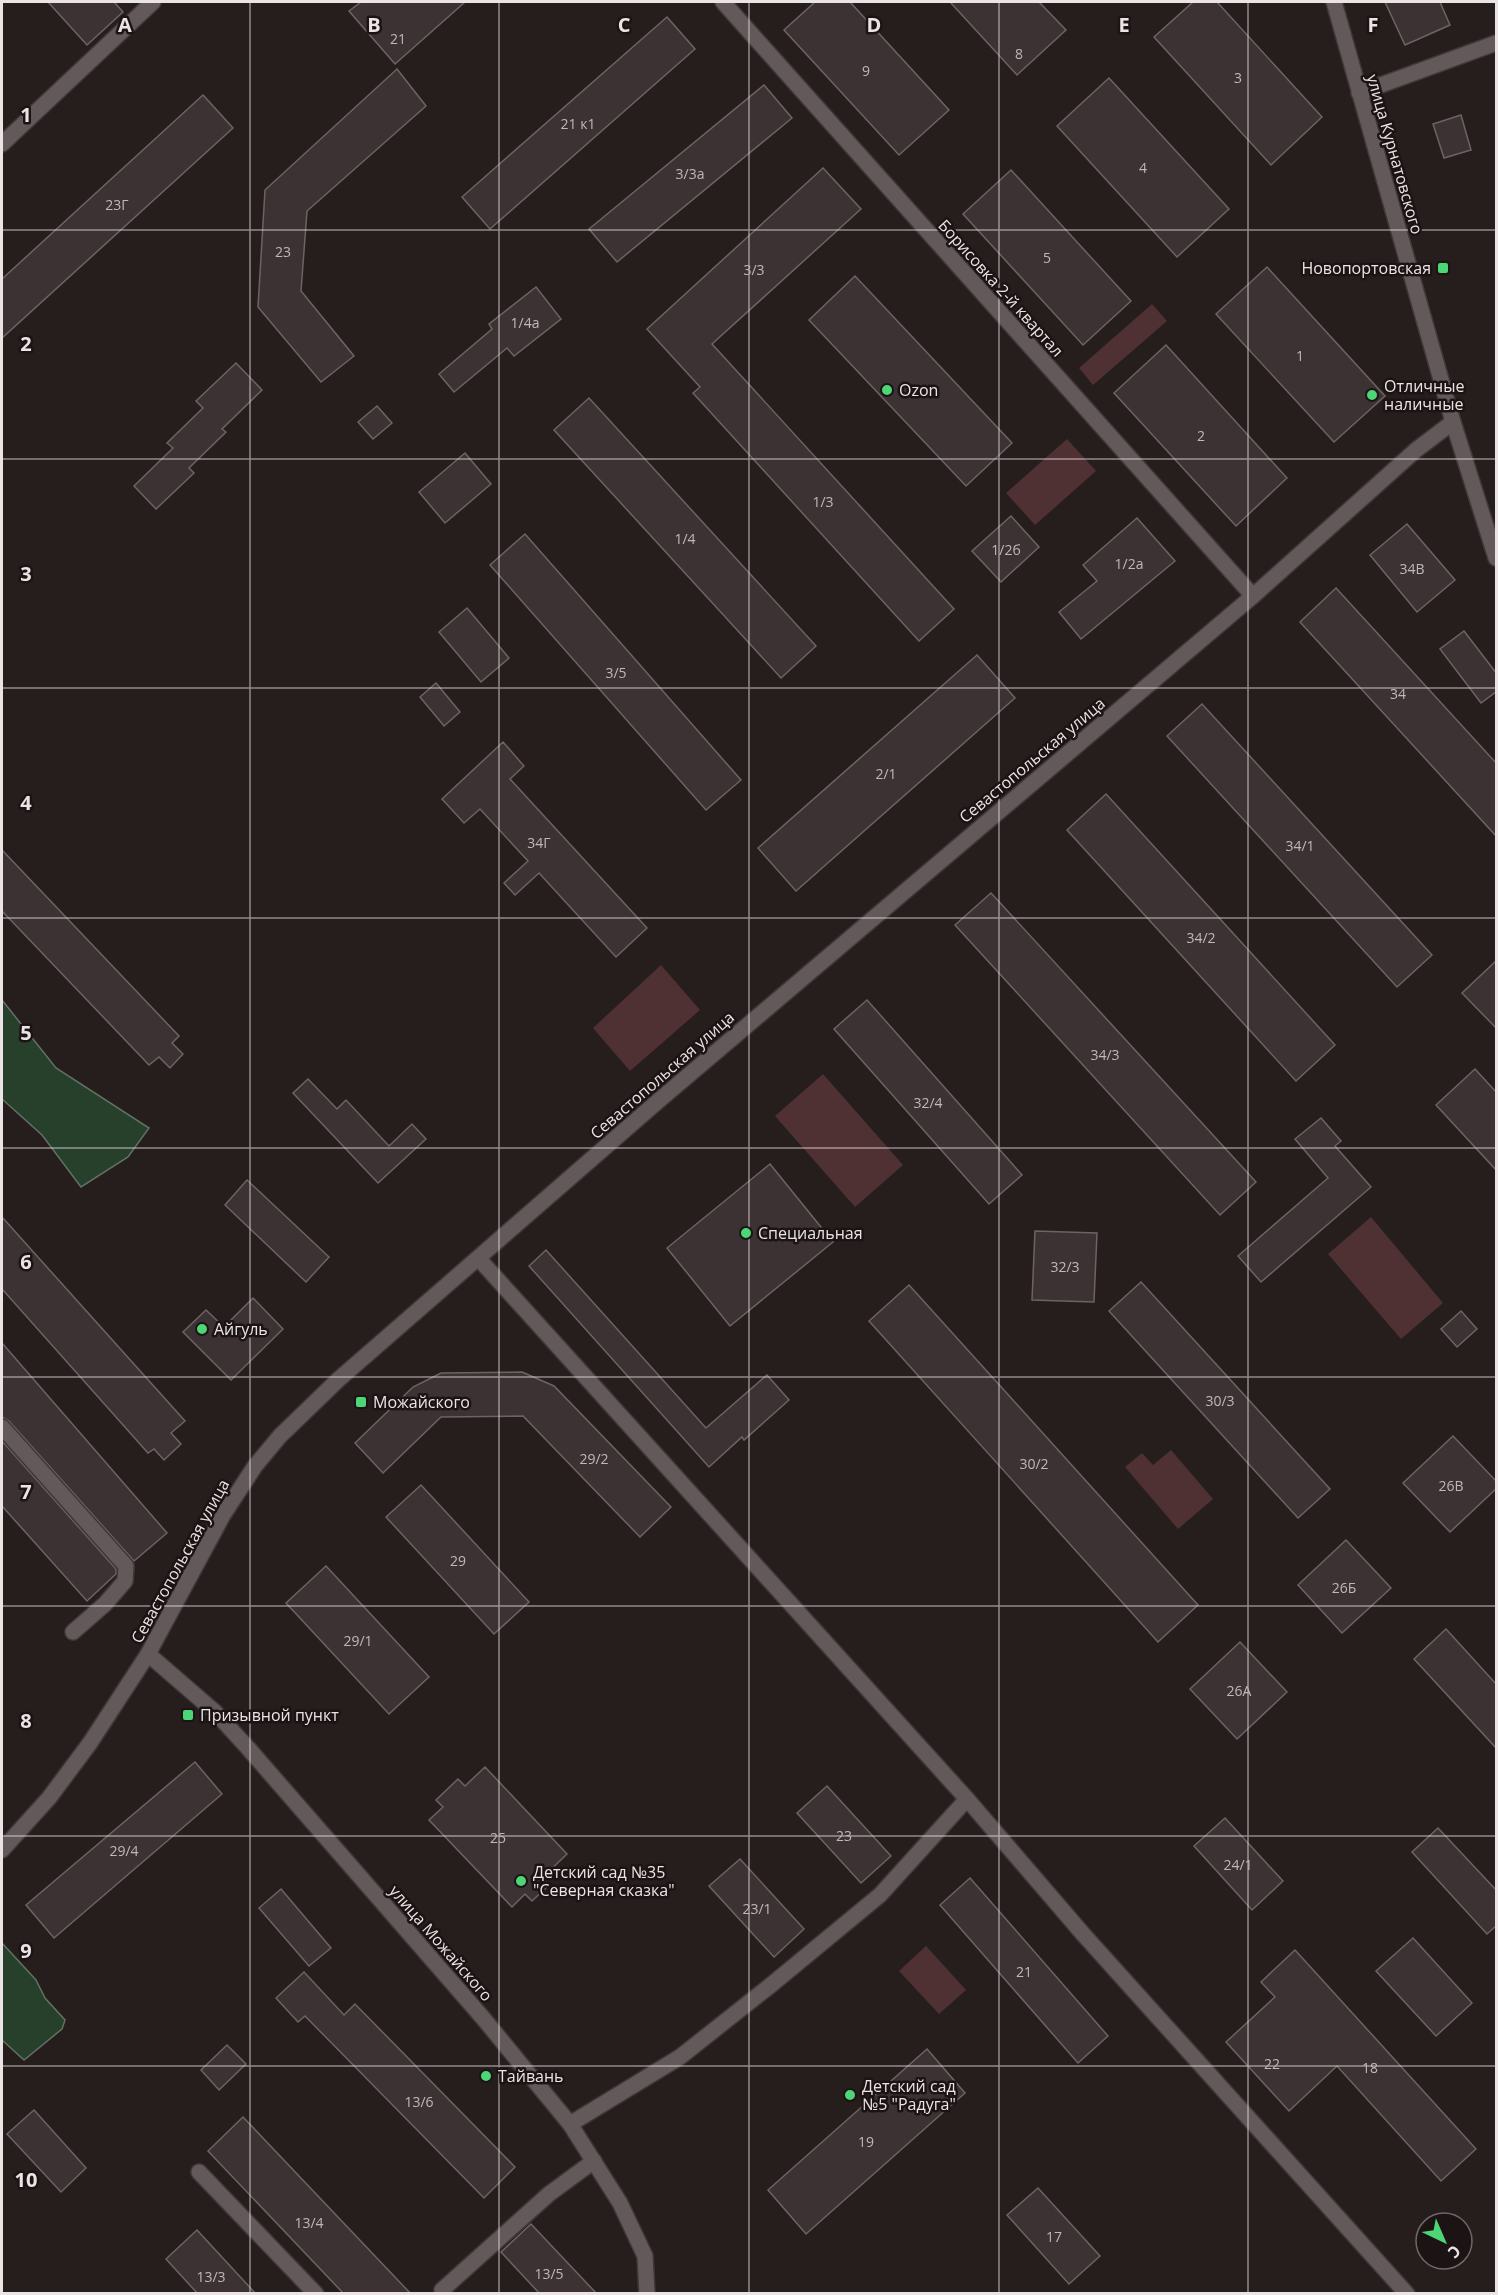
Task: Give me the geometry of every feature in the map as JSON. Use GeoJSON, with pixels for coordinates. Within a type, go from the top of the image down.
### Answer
{"type":"FeatureCollection","features":[{"type":"Feature","properties":{"kind":"street"},"geometry":{"type":"LineString","coordinates":[[2,144],[153,2]]}},
{"type":"Feature","properties":{"kind":"street","name":"Борисовка 2-й квартал"},"geometry":{"type":"LineString","coordinates":[[723,2],[781,64],[901,203],[1253,596]]}},
{"type":"Feature","properties":{"kind":"street","name":"улица Курнатовского"},"geometry":{"type":"LineString","coordinates":[[1334,2],[1453,422],[1497,558]]}},
{"type":"Feature","properties":{"kind":"street"},"geometry":{"type":"LineString","coordinates":[[1359,93],[1497,43]]}},
{"type":"Feature","properties":{"kind":"street","name":"Севастопольская улица"},"geometry":{"type":"LineString","coordinates":[[2,1850],[49,1798],[90,1743],[148,1654],[223,1515],[255,1466],[280,1436],[339,1378],[657,1102],[1253,596],[1407,458],[1453,422]]}},
{"type":"Feature","properties":{"kind":"street"},"geometry":{"type":"LineString","coordinates":[[478,1259],[967,1799],[1083,1934],[1407,2294]]}},
{"type":"Feature","properties":{"kind":"street"},"geometry":{"type":"LineString","coordinates":[[2,1427],[126,1566],[125,1581],[105,1604],[73,1632]]}},
{"type":"Feature","properties":{"kind":"street","name":"улица Можайского"},"geometry":{"type":"LineString","coordinates":[[148,1654],[215,1712],[248,1748],[483,2018],[570,2124],[620,2203],[645,2256],[647,2294]]}},
{"type":"Feature","properties":{"kind":"street"},"geometry":{"type":"LineString","coordinates":[[570,2124],[680,2056],[771,1985],[880,1895],[967,1799]]}},
{"type":"Feature","properties":{"kind":"street"},"geometry":{"type":"LineString","coordinates":[[442,2290],[549,2194],[594,2161]]}},
{"type":"Feature","properties":{"kind":"street"},"geometry":{"type":"LineString","coordinates":[[199,2172],[316,2294]]}},
{"type":"Feature","properties":{"kind":"shaded area"},"geometry":{"type":"Polygon","coordinates":[[[1152,304],[1167,321],[1093,385],[1079,368],[1152,304]]]}},
{"type":"Feature","properties":{"kind":"shaded area"},"geometry":{"type":"Polygon","coordinates":[[[1067,439],[1096,471],[1035,525],[1006,493],[1067,439]]]}},
{"type":"Feature","properties":{"kind":"shaded area"},"geometry":{"type":"Polygon","coordinates":[[[661,965],[700,1010],[630,1071],[593,1028],[661,965]]]}},
{"type":"Feature","properties":{"kind":"shaded area"},"geometry":{"type":"Polygon","coordinates":[[[2,1000],[56,1068],[149,1128],[128,1157],[81,1187],[42,1135],[2,1099],[2,1000]]]}},
{"type":"Feature","properties":{"kind":"shaded area"},"geometry":{"type":"Polygon","coordinates":[[[823,1074],[903,1165],[855,1207],[775,1116],[823,1074]]]}},
{"type":"Feature","properties":{"kind":"shaded area"},"geometry":{"type":"Polygon","coordinates":[[[1371,1217],[1443,1303],[1401,1339],[1328,1254],[1371,1217]]]}},
{"type":"Feature","properties":{"kind":"shaded area"},"geometry":{"type":"Polygon","coordinates":[[[1171,1450],[1213,1499],[1178,1529],[1125,1467],[1142,1453],[1153,1465],[1171,1450]]]}},
{"type":"Feature","properties":{"kind":"shaded area"},"geometry":{"type":"Polygon","coordinates":[[[2,1943],[36,1980],[45,1998],[65,2020],[62,2029],[24,2060],[2,2040],[2,1943]]]}},
{"type":"Feature","properties":{"kind":"shaded area"},"geometry":{"type":"Polygon","coordinates":[[[926,1946],[966,1990],[939,2014],[899,1971],[926,1946]]]}},
{"type":"Feature","properties":{"kind":"building"},"geometry":{"type":"Polygon","coordinates":[[[48,2],[114,2],[123,12],[87,45],[48,2]]]}},
{"type":"Feature","properties":{"kind":"building"},"geometry":{"type":"Polygon","coordinates":[[[361,2],[465,2],[395,64],[349,11],[361,2]]]}},
{"type":"Feature","properties":{"kind":"building"},"geometry":{"type":"Polygon","coordinates":[[[815,2],[850,2],[949,110],[899,155],[784,30],[815,2]]]}},
{"type":"Feature","properties":{"kind":"building"},"geometry":{"type":"Polygon","coordinates":[[[950,2],[1039,2],[1066,30],[1017,75],[950,2]]]}},
{"type":"Feature","properties":{"kind":"building"},"geometry":{"type":"Polygon","coordinates":[[[1193,2],[1217,2],[1322,117],[1271,165],[1154,37],[1193,2]]]}},
{"type":"Feature","properties":{"kind":"building"},"geometry":{"type":"Polygon","coordinates":[[[1385,2],[1440,2],[1450,25],[1405,45],[1385,2]]]}},
{"type":"Feature","properties":{"kind":"building"},"geometry":{"type":"Polygon","coordinates":[[[667,17],[695,49],[490,229],[462,197],[667,17]]]}},
{"type":"Feature","properties":{"kind":"building"},"geometry":{"type":"Polygon","coordinates":[[[397,69],[426,106],[307,211],[301,291],[354,356],[321,382],[258,307],[265,190],[397,69]]]}},
{"type":"Feature","properties":{"kind":"building"},"geometry":{"type":"Polygon","coordinates":[[[1109,78],[1229,209],[1177,257],[1057,126],[1109,78]]]}},
{"type":"Feature","properties":{"kind":"building"},"geometry":{"type":"Polygon","coordinates":[[[764,85],[792,118],[617,262],[589,229],[764,85]]]}},
{"type":"Feature","properties":{"kind":"building"},"geometry":{"type":"Polygon","coordinates":[[[203,95],[233,128],[2,338],[2,279],[203,95]]]}},
{"type":"Feature","properties":{"kind":"building"},"geometry":{"type":"Polygon","coordinates":[[[1461,115],[1471,150],[1444,158],[1433,124],[1461,115]]]}},
{"type":"Feature","properties":{"kind":"building"},"geometry":{"type":"Polygon","coordinates":[[[823,168],[861,209],[712,344],[954,609],[919,641],[693,393],[700,387],[647,329],[823,168]]]}},
{"type":"Feature","properties":{"kind":"building"},"geometry":{"type":"Polygon","coordinates":[[[1011,170],[1131,301],[1083,345],[963,214],[1011,170]]]}},
{"type":"Feature","properties":{"kind":"building"},"geometry":{"type":"Polygon","coordinates":[[[1267,267],[1385,396],[1334,442],[1216,314],[1267,267]]]}},
{"type":"Feature","properties":{"kind":"building"},"geometry":{"type":"Polygon","coordinates":[[[855,276],[1012,443],[966,486],[809,320],[855,276]]]}},
{"type":"Feature","properties":{"kind":"building"},"geometry":{"type":"Polygon","coordinates":[[[536,287],[561,319],[514,356],[507,348],[454,392],[439,374],[492,329],[489,324],[536,287]]]}},
{"type":"Feature","properties":{"kind":"building"},"geometry":{"type":"Polygon","coordinates":[[[1166,345],[1287,478],[1236,526],[1114,393],[1166,345]]]}},
{"type":"Feature","properties":{"kind":"building"},"geometry":{"type":"Polygon","coordinates":[[[236,363],[262,390],[222,429],[226,432],[189,468],[194,473],[156,509],[134,486],[173,448],[167,443],[203,408],[196,401],[236,363]]]}},
{"type":"Feature","properties":{"kind":"building"},"geometry":{"type":"Polygon","coordinates":[[[589,398],[816,646],[781,678],[554,430],[589,398]]]}},
{"type":"Feature","properties":{"kind":"building"},"geometry":{"type":"Polygon","coordinates":[[[377,406],[392,423],[373,439],[358,422],[377,406]]]}},
{"type":"Feature","properties":{"kind":"building"},"geometry":{"type":"Polygon","coordinates":[[[465,453],[491,484],[445,523],[419,492],[465,453]]]}},
{"type":"Feature","properties":{"kind":"building"},"geometry":{"type":"Polygon","coordinates":[[[1011,516],[1039,547],[1001,582],[972,551],[1011,516]]]}},
{"type":"Feature","properties":{"kind":"building"},"geometry":{"type":"Polygon","coordinates":[[[1137,518],[1175,561],[1081,639],[1059,612],[1097,581],[1083,565],[1137,518]]]}},
{"type":"Feature","properties":{"kind":"building"},"geometry":{"type":"Polygon","coordinates":[[[1407,524],[1455,580],[1417,612],[1370,555],[1407,524]]]}},
{"type":"Feature","properties":{"kind":"building"},"geometry":{"type":"Polygon","coordinates":[[[525,534],[741,780],[706,810],[490,565],[525,534]]]}},
{"type":"Feature","properties":{"kind":"building"},"geometry":{"type":"Polygon","coordinates":[[[1336,588],[1497,764],[1497,837],[1300,622],[1336,588]]]}},
{"type":"Feature","properties":{"kind":"building"},"geometry":{"type":"Polygon","coordinates":[[[467,608],[509,658],[481,682],[439,632],[467,608]]]}},
{"type":"Feature","properties":{"kind":"building"},"geometry":{"type":"Polygon","coordinates":[[[1464,631],[1497,674],[1497,691],[1481,703],[1440,649],[1464,631]]]}},
{"type":"Feature","properties":{"kind":"building"},"geometry":{"type":"Polygon","coordinates":[[[977,655],[1015,698],[796,891],[758,848],[977,655]]]}},
{"type":"Feature","properties":{"kind":"building"},"geometry":{"type":"Polygon","coordinates":[[[436,683],[460,712],[444,726],[420,697],[436,683]]]}},
{"type":"Feature","properties":{"kind":"building"},"geometry":{"type":"Polygon","coordinates":[[[1202,704],[1432,955],[1397,987],[1167,736],[1202,704]]]}},
{"type":"Feature","properties":{"kind":"building"},"geometry":{"type":"Polygon","coordinates":[[[503,742],[524,766],[510,779],[647,928],[616,957],[539,873],[515,895],[504,883],[528,861],[480,809],[464,823],[442,799],[503,742]]]}},
{"type":"Feature","properties":{"kind":"building"},"geometry":{"type":"Polygon","coordinates":[[[1106,794],[1335,1045],[1296,1081],[1067,830],[1106,794]]]}},
{"type":"Feature","properties":{"kind":"building"},"geometry":{"type":"Polygon","coordinates":[[[2,850],[179,1036],[172,1043],[183,1054],[170,1068],[159,1057],[149,1065],[2,911],[2,850]]]}},
{"type":"Feature","properties":{"kind":"building"},"geometry":{"type":"Polygon","coordinates":[[[991,893],[1256,1182],[1220,1215],[955,925],[991,893]]]}},
{"type":"Feature","properties":{"kind":"building"},"geometry":{"type":"Polygon","coordinates":[[[1497,960],[1497,1029],[1462,993],[1497,960]]]}},
{"type":"Feature","properties":{"kind":"building"},"geometry":{"type":"Polygon","coordinates":[[[867,1000],[1022,1175],[989,1204],[834,1029],[867,1000]]]}},
{"type":"Feature","properties":{"kind":"building"},"geometry":{"type":"Polygon","coordinates":[[[1475,1069],[1497,1093],[1497,1171],[1436,1105],[1475,1069]]]}},
{"type":"Feature","properties":{"kind":"building"},"geometry":{"type":"Polygon","coordinates":[[[308,1079],[337,1109],[346,1100],[389,1146],[412,1124],[426,1139],[378,1183],[293,1093],[308,1079]]]}},
{"type":"Feature","properties":{"kind":"building"},"geometry":{"type":"Polygon","coordinates":[[[1321,1118],[1341,1141],[1335,1146],[1371,1187],[1261,1282],[1238,1256],[1328,1178],[1295,1139],[1321,1118]]]}},
{"type":"Feature","properties":{"kind":"building"},"geometry":{"type":"Polygon","coordinates":[[[770,1164],[833,1242],[730,1326],[667,1248],[770,1164]]]}},
{"type":"Feature","properties":{"kind":"building"},"geometry":{"type":"Polygon","coordinates":[[[247,1180],[329,1257],[306,1282],[225,1205],[247,1180]]]}},
{"type":"Feature","properties":{"kind":"building"},"geometry":{"type":"Polygon","coordinates":[[[2,1217],[185,1421],[171,1433],[181,1444],[164,1460],[154,1449],[148,1453],[2,1289],[2,1217]]]}},
{"type":"Feature","properties":{"kind":"building"},"geometry":{"type":"Polygon","coordinates":[[[1035,1231],[1097,1233],[1094,1302],[1032,1300],[1035,1231]]]}},
{"type":"Feature","properties":{"kind":"building"},"geometry":{"type":"Polygon","coordinates":[[[546,1250],[706,1428],[767,1375],[789,1400],[744,1440],[742,1437],[709,1467],[529,1266],[546,1250]]]}},
{"type":"Feature","properties":{"kind":"building"},"geometry":{"type":"Polygon","coordinates":[[[1141,1282],[1330,1489],[1298,1518],[1109,1311],[1141,1282]]]}},
{"type":"Feature","properties":{"kind":"building"},"geometry":{"type":"Polygon","coordinates":[[[909,1285],[1198,1605],[1158,1642],[869,1321],[909,1285]]]}},
{"type":"Feature","properties":{"kind":"building"},"geometry":{"type":"Polygon","coordinates":[[[253,1298],[283,1329],[231,1380],[183,1332],[206,1310],[224,1327],[253,1298]]]}},
{"type":"Feature","properties":{"kind":"building"},"geometry":{"type":"Polygon","coordinates":[[[1461,1311],[1477,1329],[1457,1347],[1441,1329],[1461,1311]]]}},
{"type":"Feature","properties":{"kind":"building"},"geometry":{"type":"Polygon","coordinates":[[[2,1343],[167,1533],[134,1561],[9,1421],[2,1417],[2,1343]]]}},
{"type":"Feature","properties":{"kind":"building"},"geometry":{"type":"Polygon","coordinates":[[[522,1372],[554,1386],[671,1507],[640,1537],[523,1416],[441,1417],[383,1473],[355,1443],[413,1387],[441,1373],[522,1372]]]}},
{"type":"Feature","properties":{"kind":"building"},"geometry":{"type":"Polygon","coordinates":[[[1453,1436],[1497,1482],[1497,1488],[1450,1532],[1403,1483],[1453,1436]]]}},
{"type":"Feature","properties":{"kind":"building"},"geometry":{"type":"Polygon","coordinates":[[[2,1441],[116,1569],[116,1574],[87,1601],[2,1506],[2,1441]]]}},
{"type":"Feature","properties":{"kind":"building"},"geometry":{"type":"Polygon","coordinates":[[[421,1485],[529,1602],[494,1634],[386,1517],[421,1485]]]}},
{"type":"Feature","properties":{"kind":"building"},"geometry":{"type":"Polygon","coordinates":[[[1346,1540],[1391,1588],[1342,1633],[1298,1585],[1346,1540]]]}},
{"type":"Feature","properties":{"kind":"building"},"geometry":{"type":"Polygon","coordinates":[[[326,1566],[429,1677],[389,1714],[286,1603],[326,1566]]]}},
{"type":"Feature","properties":{"kind":"building"},"geometry":{"type":"Polygon","coordinates":[[[1446,1629],[1497,1685],[1497,1749],[1414,1659],[1446,1629]]]}},
{"type":"Feature","properties":{"kind":"building"},"geometry":{"type":"Polygon","coordinates":[[[1240,1642],[1287,1692],[1237,1739],[1190,1689],[1240,1642]]]}},
{"type":"Feature","properties":{"kind":"building"},"geometry":{"type":"Polygon","coordinates":[[[195,1762],[222,1794],[54,1938],[26,1905],[195,1762]]]}},
{"type":"Feature","properties":{"kind":"building"},"geometry":{"type":"Polygon","coordinates":[[[485,1767],[567,1854],[542,1878],[549,1885],[532,1901],[525,1894],[512,1907],[429,1820],[443,1807],[436,1800],[458,1779],[465,1786],[485,1767]]]}},
{"type":"Feature","properties":{"kind":"building"},"geometry":{"type":"Polygon","coordinates":[[[827,1786],[891,1856],[861,1883],[797,1813],[827,1786]]]}},
{"type":"Feature","properties":{"kind":"building"},"geometry":{"type":"Polygon","coordinates":[[[1225,1818],[1283,1881],[1252,1910],[1194,1846],[1225,1818]]]}},
{"type":"Feature","properties":{"kind":"building"},"geometry":{"type":"Polygon","coordinates":[[[1438,1828],[1497,1891],[1497,1925],[1487,1934],[1412,1852],[1438,1828]]]}},
{"type":"Feature","properties":{"kind":"building"},"geometry":{"type":"Polygon","coordinates":[[[740,1859],[804,1929],[774,1957],[709,1886],[740,1859]]]}},
{"type":"Feature","properties":{"kind":"building"},"geometry":{"type":"Polygon","coordinates":[[[970,1878],[1108,2036],[1078,2063],[940,1905],[970,1878]]]}},
{"type":"Feature","properties":{"kind":"building"},"geometry":{"type":"Polygon","coordinates":[[[281,1889],[331,1948],[309,1966],[259,1908],[281,1889]]]}},
{"type":"Feature","properties":{"kind":"building"},"geometry":{"type":"Polygon","coordinates":[[[1413,1938],[1472,2003],[1436,2036],[1376,1971],[1413,1938]]]}},
{"type":"Feature","properties":{"kind":"building"},"geometry":{"type":"Polygon","coordinates":[[[1295,1950],[1476,2149],[1441,2181],[1337,2066],[1289,2111],[1226,2042],[1275,1997],[1261,1982],[1295,1950]]]}},
{"type":"Feature","properties":{"kind":"building"},"geometry":{"type":"Polygon","coordinates":[[[304,1972],[344,2015],[355,2004],[515,2167],[484,2198],[305,2016],[298,2022],[276,1998],[304,1972]]]}},
{"type":"Feature","properties":{"kind":"building"},"geometry":{"type":"Polygon","coordinates":[[[227,2045],[246,2064],[219,2090],[201,2070],[227,2045]]]}},
{"type":"Feature","properties":{"kind":"building"},"geometry":{"type":"Polygon","coordinates":[[[927,2049],[965,2093],[806,2234],[768,2190],[927,2049]]]}},
{"type":"Feature","properties":{"kind":"building"},"geometry":{"type":"Polygon","coordinates":[[[34,2110],[86,2168],[61,2192],[7,2134],[34,2110]]]}},
{"type":"Feature","properties":{"kind":"building"},"geometry":{"type":"Polygon","coordinates":[[[243,2117],[411,2294],[344,2294],[208,2151],[243,2117]]]}},
{"type":"Feature","properties":{"kind":"building"},"geometry":{"type":"Polygon","coordinates":[[[1038,2188],[1100,2256],[1069,2284],[1007,2215],[1038,2188]]]}},
{"type":"Feature","properties":{"kind":"building"},"geometry":{"type":"Polygon","coordinates":[[[531,2224],[597,2294],[540,2294],[501,2252],[531,2224]]]}},
{"type":"Feature","properties":{"kind":"building"},"geometry":{"type":"Polygon","coordinates":[[[197,2230],[256,2294],[198,2294],[166,2259],[197,2230]]]}},
{"type":"Feature","properties":{"kind":"place","name":"Новопортовская"},"geometry":{"type":"Point","coordinates":[1443,268]}},
{"type":"Feature","properties":{"kind":"place","name":"Ozon"},"geometry":{"type":"Point","coordinates":[887,390]}},
{"type":"Feature","properties":{"kind":"place","name":"Отличные наличные"},"geometry":{"type":"Point","coordinates":[1372,395]}},
{"type":"Feature","properties":{"kind":"place","name":"Специальная"},"geometry":{"type":"Point","coordinates":[746,1233]}},
{"type":"Feature","properties":{"kind":"place","name":"Айгуль"},"geometry":{"type":"Point","coordinates":[202,1329]}},
{"type":"Feature","properties":{"kind":"place","name":"Можайского"},"geometry":{"type":"Point","coordinates":[361,1402]}},
{"type":"Feature","properties":{"kind":"place","name":"Призывной пункт"},"geometry":{"type":"Point","coordinates":[188,1715]}},
{"type":"Feature","properties":{"kind":"place","name":"Детский сад №35 \"Северная сказка\""},"geometry":{"type":"Point","coordinates":[521,1881]}},
{"type":"Feature","properties":{"kind":"place","name":"Тайвань"},"geometry":{"type":"Point","coordinates":[486,2076]}},
{"type":"Feature","properties":{"kind":"place","name":"Детский сад №5 \"Радуга\""},"geometry":{"type":"Point","coordinates":[850,2095]}}]}
